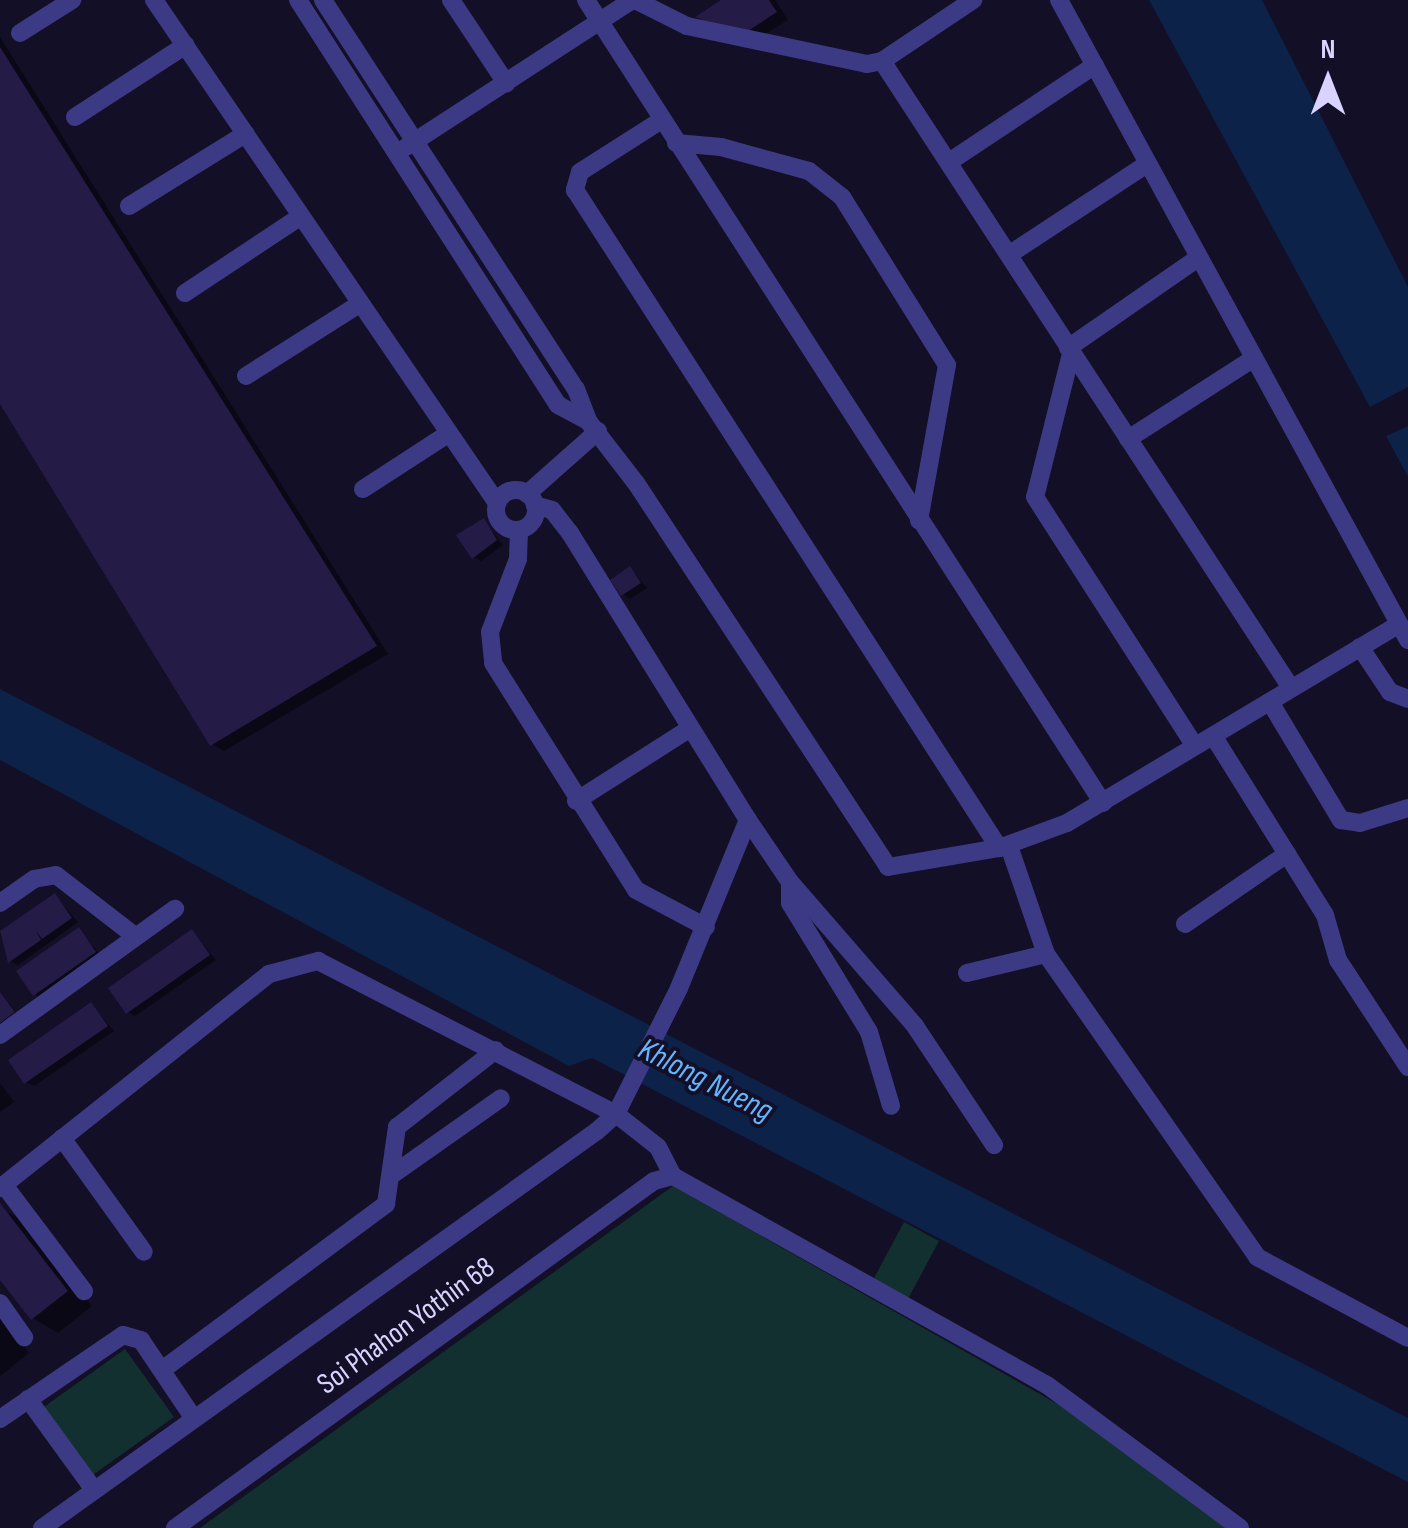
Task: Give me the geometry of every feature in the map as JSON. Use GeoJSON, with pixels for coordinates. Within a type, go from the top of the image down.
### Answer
{"type":"FeatureCollection","features":[{"type":"Feature","properties":{"kind":"street"},"geometry":{"type":"LineString","coordinates":[[20,33],[72,0]]}},
{"type":"Feature","properties":{"kind":"street"},"geometry":{"type":"LineString","coordinates":[[154,0],[446,435],[497,503],[502,525],[519,530],[531,524],[531,499],[593,426]]}},
{"type":"Feature","properties":{"kind":"street"},"geometry":{"type":"LineString","coordinates":[[298,0],[558,405],[593,426]]}},
{"type":"Feature","properties":{"kind":"street"},"geometry":{"type":"LineString","coordinates":[[323,0],[576,389],[593,426],[879,862],[900,870],[1004,847],[1103,803],[1360,647],[1404,632],[1058,0]]}},
{"type":"Feature","properties":{"kind":"street"},"geometry":{"type":"LineString","coordinates":[[452,0],[506,83]]}},
{"type":"Feature","properties":{"kind":"street"},"geometry":{"type":"LineString","coordinates":[[586,0],[660,121],[1103,803]]}},
{"type":"Feature","properties":{"kind":"street"},"geometry":{"type":"LineString","coordinates":[[396,153],[634,0],[688,26],[851,64],[882,62],[973,0]]}},
{"type":"Feature","properties":{"kind":"street"},"geometry":{"type":"LineString","coordinates":[[75,117],[186,44]]}},
{"type":"Feature","properties":{"kind":"street"},"geometry":{"type":"LineString","coordinates":[[882,62],[1290,688]]}},
{"type":"Feature","properties":{"kind":"street"},"geometry":{"type":"LineString","coordinates":[[950,162],[1095,65]]}},
{"type":"Feature","properties":{"kind":"street"},"geometry":{"type":"LineString","coordinates":[[660,121],[580,172],[574,190],[1004,847],[1046,954],[1257,1257],[1408,1338]]}},
{"type":"Feature","properties":{"kind":"street"},"geometry":{"type":"LineString","coordinates":[[129,206],[245,134]]}},
{"type":"Feature","properties":{"kind":"street"},"geometry":{"type":"LineString","coordinates":[[676,143],[721,146],[808,170],[842,197],[947,365],[919,521]]}},
{"type":"Feature","properties":{"kind":"street"},"geometry":{"type":"LineString","coordinates":[[1010,254],[1147,164]]}},
{"type":"Feature","properties":{"kind":"street"},"geometry":{"type":"LineString","coordinates":[[185,293],[300,218]]}},
{"type":"Feature","properties":{"kind":"street"},"geometry":{"type":"LineString","coordinates":[[1195,746],[1036,497],[1070,351],[1198,258]]}},
{"type":"Feature","properties":{"kind":"street"},"geometry":{"type":"LineString","coordinates":[[246,376],[358,305]]}},
{"type":"Feature","properties":{"kind":"street"},"geometry":{"type":"LineString","coordinates":[[1128,438],[1254,358]]}},
{"type":"Feature","properties":{"kind":"street"},"geometry":{"type":"LineString","coordinates":[[362,489],[446,435]]}},
{"type":"Feature","properties":{"kind":"street"},"geometry":{"type":"LineString","coordinates":[[497,503],[510,491],[531,499],[552,510],[570,533],[689,729],[790,882],[915,1026],[994,1145]]}},
{"type":"Feature","properties":{"kind":"street"},"geometry":{"type":"LineString","coordinates":[[519,530],[518,559],[493,622],[489,652],[576,801],[636,890],[706,926]]}},
{"type":"Feature","properties":{"kind":"street"},"geometry":{"type":"LineString","coordinates":[[1360,647],[1390,692],[1408,699]]}},
{"type":"Feature","properties":{"kind":"street"},"geometry":{"type":"LineString","coordinates":[[1270,702],[1341,820],[1360,823],[1408,808]]}},
{"type":"Feature","properties":{"kind":"street"},"geometry":{"type":"LineString","coordinates":[[576,801],[689,729]]}},
{"type":"Feature","properties":{"kind":"street"},"geometry":{"type":"LineString","coordinates":[[1214,736],[1325,915],[1338,960],[1408,1067]]}},
{"type":"Feature","properties":{"kind":"street"},"geometry":{"type":"LineString","coordinates":[[42,1528],[620,1108],[679,988],[748,820]]}},
{"type":"Feature","properties":{"kind":"street"},"geometry":{"type":"LineString","coordinates":[[1184,924],[1287,854]]}},
{"type":"Feature","properties":{"kind":"street"},"geometry":{"type":"LineString","coordinates":[[0,903],[34,879],[56,875],[135,936]]}},
{"type":"Feature","properties":{"kind":"street"},"geometry":{"type":"LineString","coordinates":[[790,882],[790,902],[869,1032],[890,1106]]}},
{"type":"Feature","properties":{"kind":"street"},"geometry":{"type":"LineString","coordinates":[[0,1035],[174,908]]}},
{"type":"Feature","properties":{"kind":"street"},"geometry":{"type":"LineString","coordinates":[[967,973],[1046,954]]}},
{"type":"Feature","properties":{"kind":"street"},"geometry":{"type":"LineString","coordinates":[[84,1290],[2,1186],[268,974],[304,961],[333,966],[496,1050],[620,1108],[658,1146],[673,1176],[1048,1385],[1240,1528]]}},
{"type":"Feature","properties":{"kind":"street"},"geometry":{"type":"LineString","coordinates":[[162,1370],[386,1204],[398,1127],[496,1050]]}},
{"type":"Feature","properties":{"kind":"street"},"geometry":{"type":"LineString","coordinates":[[392,1175],[501,1098]]}},
{"type":"Feature","properties":{"kind":"street"},"geometry":{"type":"LineString","coordinates":[[62,1138],[144,1252]]}},
{"type":"Feature","properties":{"kind":"street","name":"Soi Phahon Yothin 68"},"geometry":{"type":"LineString","coordinates":[[174,1528],[654,1181],[673,1176]]}},
{"type":"Feature","properties":{"kind":"street"},"geometry":{"type":"LineString","coordinates":[[0,1304],[24,1337]]}},
{"type":"Feature","properties":{"kind":"street"},"geometry":{"type":"LineString","coordinates":[[0,1419],[124,1335],[141,1340],[194,1419]]}},
{"type":"Feature","properties":{"kind":"street"},"geometry":{"type":"LineString","coordinates":[[28,1399],[94,1490]]}},
{"type":"Feature","properties":{"kind":"green space"},"geometry":{"type":"Polygon","coordinates":[[[673,1186],[1107,1432],[1231,1528],[200,1528],[673,1186]]]}},
{"type":"Feature","properties":{"kind":"green space"},"geometry":{"type":"Polygon","coordinates":[[[904,1222],[939,1241],[908,1299],[873,1280],[904,1222]]]}},
{"type":"Feature","properties":{"kind":"green space"},"geometry":{"type":"Polygon","coordinates":[[[125,1349],[174,1417],[90,1477],[41,1409],[125,1349]]]}},
{"type":"Feature","properties":{"kind":"water"},"geometry":{"type":"Polygon","coordinates":[[[1149,0],[1262,0],[1408,287],[1408,387],[1370,407],[1149,0]]]}},
{"type":"Feature","properties":{"kind":"water"},"geometry":{"type":"Polygon","coordinates":[[[1408,426],[1408,477],[1386,436],[1408,426]]]}},
{"type":"Feature","properties":{"kind":"water","name":"Khlong Nueng"},"geometry":{"type":"Polygon","coordinates":[[[0,689],[1408,1418],[1408,1482],[592,1058],[569,1066],[0,760],[0,689]]]}},
{"type":"Feature","properties":{"kind":"building"},"geometry":{"type":"Polygon","coordinates":[[[721,0],[769,0],[777,12],[742,35],[695,17],[721,0]]]}},
{"type":"Feature","properties":{"kind":"building"},"geometry":{"type":"Polygon","coordinates":[[[0,47],[377,646],[210,746],[0,404],[0,47]]]}},
{"type":"Feature","properties":{"kind":"building"},"geometry":{"type":"Polygon","coordinates":[[[484,518],[497,540],[472,559],[456,535],[484,518]]]}},
{"type":"Feature","properties":{"kind":"building"},"geometry":{"type":"Polygon","coordinates":[[[630,566],[641,583],[621,596],[610,580],[630,566]]]}},
{"type":"Feature","properties":{"kind":"building"},"geometry":{"type":"Polygon","coordinates":[[[55,893],[72,918],[42,939],[36,931],[41,940],[8,963],[0,931],[55,893]]]}},
{"type":"Feature","properties":{"kind":"building"},"geometry":{"type":"Polygon","coordinates":[[[79,927],[96,952],[33,996],[16,971],[79,927]]]}},
{"type":"Feature","properties":{"kind":"building"},"geometry":{"type":"Polygon","coordinates":[[[192,929],[210,955],[126,1014],[108,988],[192,929]]]}},
{"type":"Feature","properties":{"kind":"building"},"geometry":{"type":"Polygon","coordinates":[[[0,992],[15,1012],[0,1023],[0,992]]]}},
{"type":"Feature","properties":{"kind":"building"},"geometry":{"type":"Polygon","coordinates":[[[91,1002],[108,1026],[24,1084],[8,1060],[91,1002]]]}},
{"type":"Feature","properties":{"kind":"building"},"geometry":{"type":"Polygon","coordinates":[[[0,1203],[68,1291],[31,1320],[0,1280],[0,1203]]]}}]}
